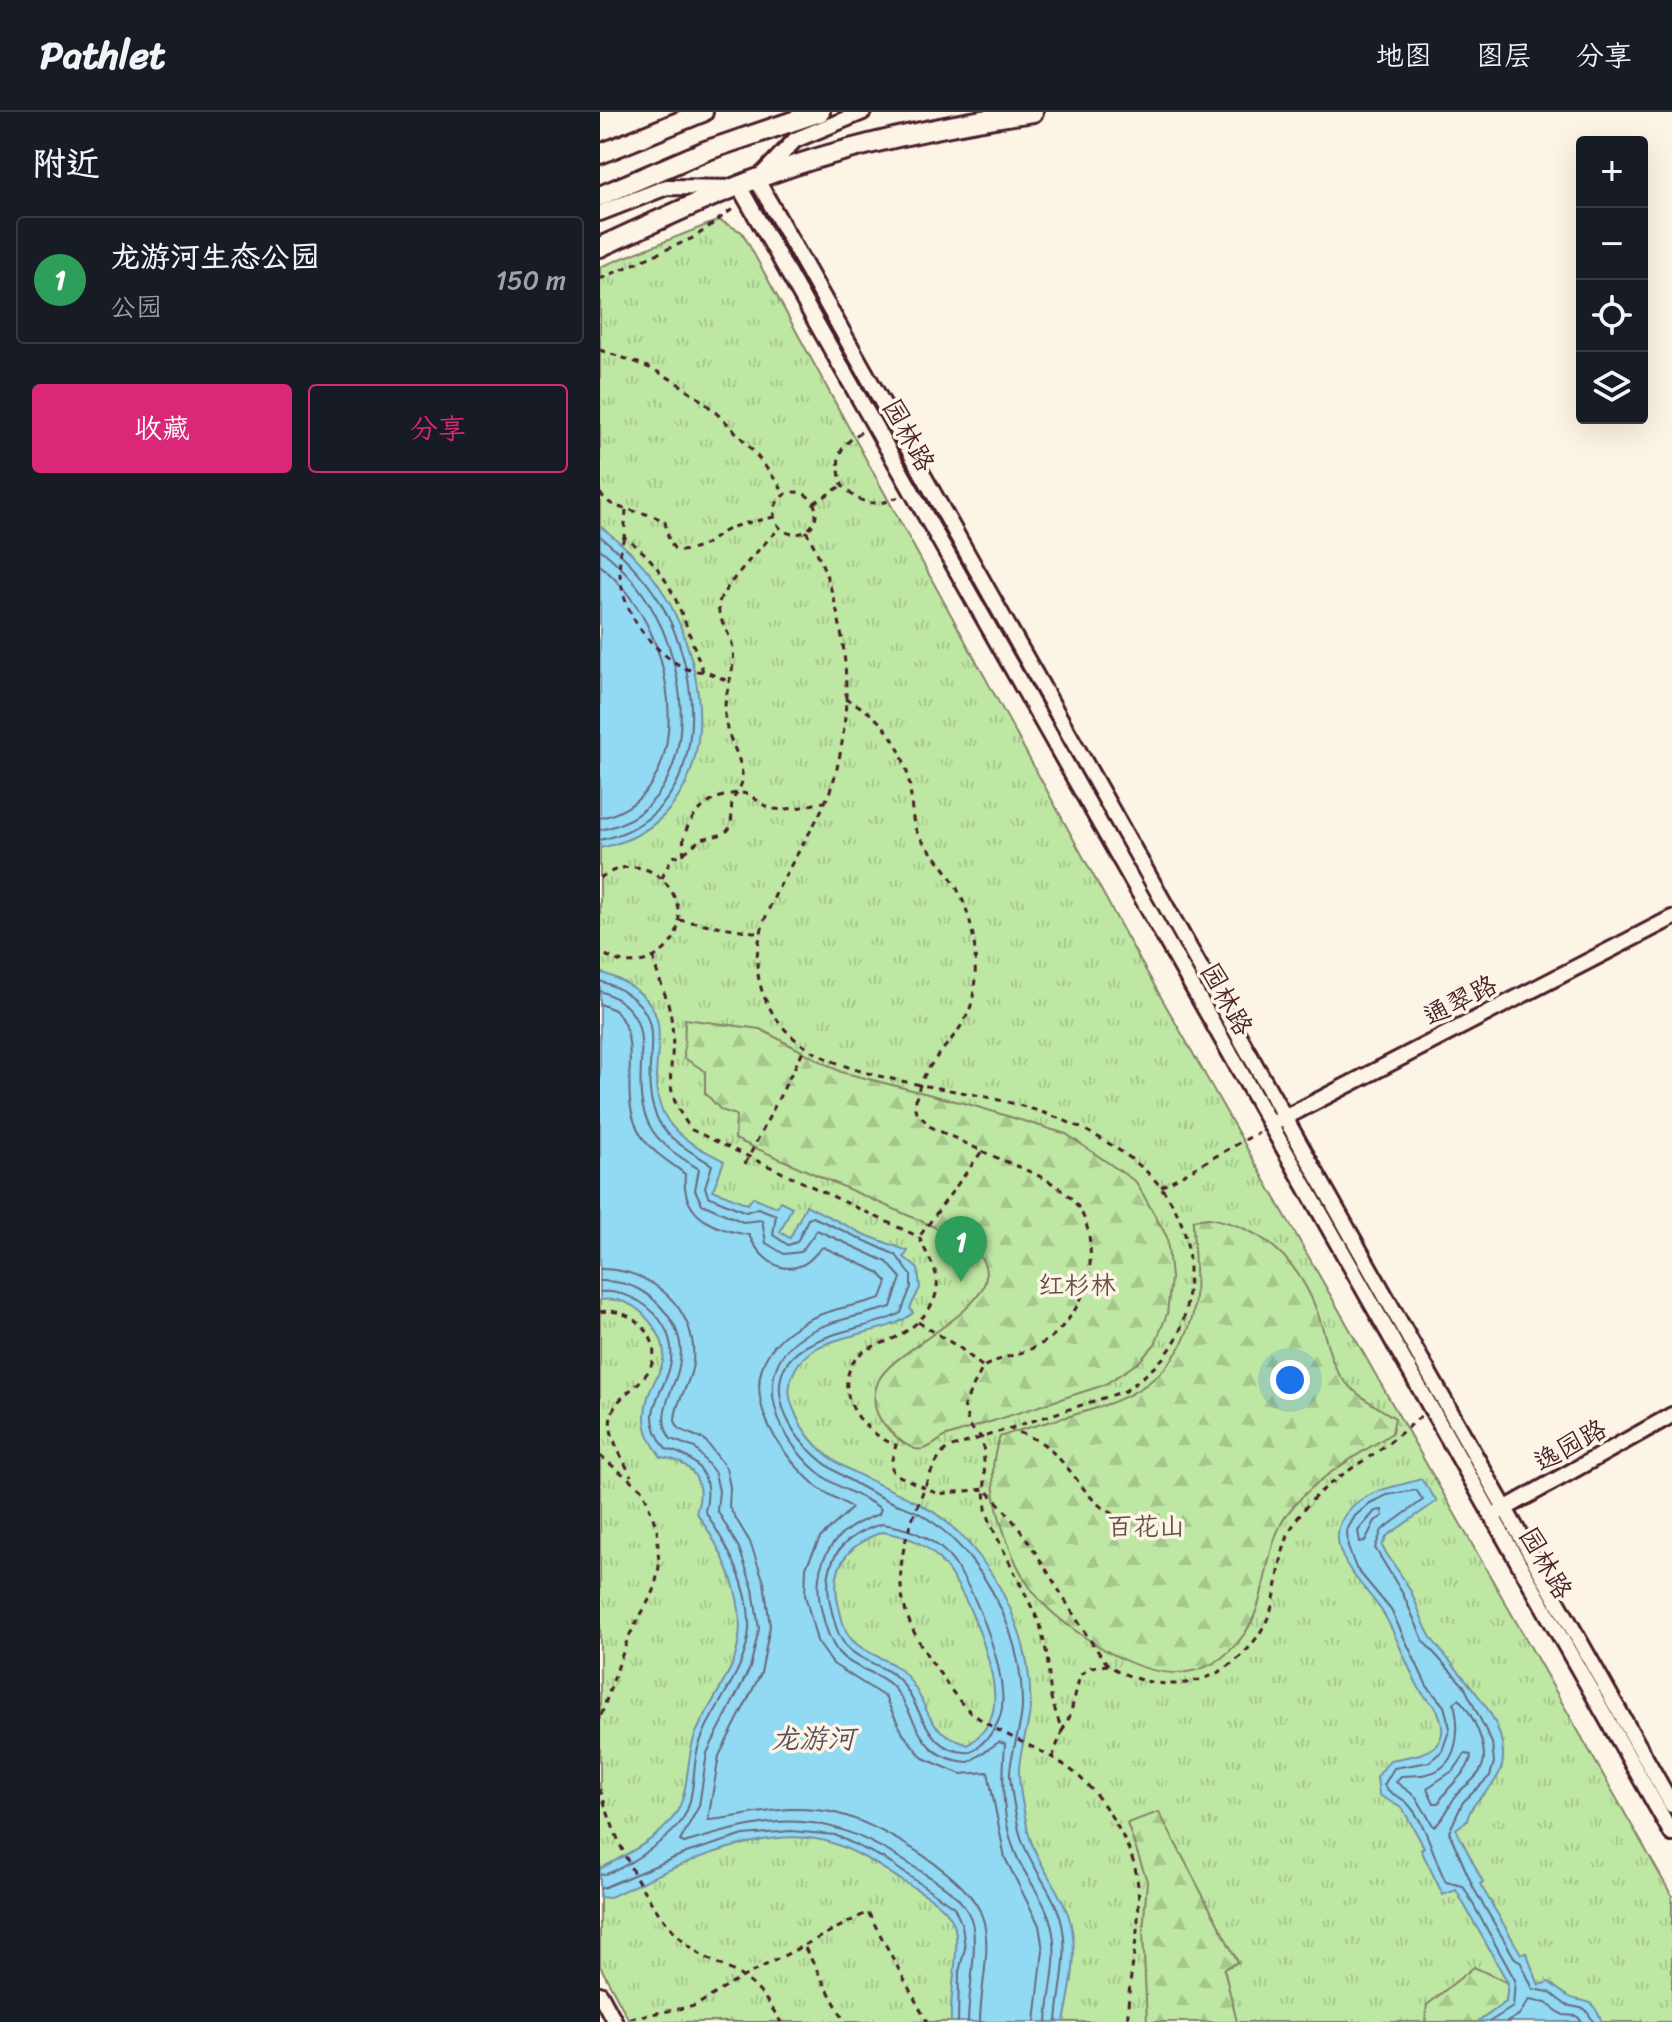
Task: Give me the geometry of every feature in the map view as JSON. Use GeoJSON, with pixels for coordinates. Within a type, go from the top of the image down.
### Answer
{"type":"FeatureCollection","features":[{"type":"Feature","properties":{"kind":"main road"},"geometry":{"type":"LineString","coordinates":[[600,153],[703,112]]}},
{"type":"Feature","properties":{"kind":"main road"},"geometry":{"type":"LineString","coordinates":[[600,196],[705,151],[820,112]]}},
{"type":"Feature","properties":{"kind":"main road"},"geometry":{"type":"LineString","coordinates":[[600,247],[826,156],[927,131],[1033,112]]}},
{"type":"Feature","properties":{"kind":"street"},"geometry":{"type":"LineString","coordinates":[[600,213],[667,187],[748,189],[795,140],[863,112]]}},
{"type":"Feature","properties":{"kind":"street","name":"园林路"},"geometry":{"type":"LineString","coordinates":[[748,189],[912,490],[1277,1122],[1431,1408],[1498,1513],[1672,1805]]}},
{"type":"Feature","properties":{"kind":"street","name":"园林路"},"geometry":{"type":"LineString","coordinates":[[748,189],[1498,1513],[1672,1834]]}},
{"type":"Feature","properties":{"kind":"street","name":"通翠路"},"geometry":{"type":"LineString","coordinates":[[1277,1122],[1672,918]]}},
{"type":"Feature","properties":{"kind":"street","name":"逸园路"},"geometry":{"type":"LineString","coordinates":[[1498,1513],[1672,1415]]}},
{"type":"Feature","properties":{"kind":"street"},"geometry":{"type":"LineString","coordinates":[[600,1994],[615,2022]]}},
{"type":"Feature","properties":{"kind":"path"},"geometry":{"type":"LineString","coordinates":[[600,279],[695,237],[748,189]]}},
{"type":"Feature","properties":{"kind":"path"},"geometry":{"type":"LineString","coordinates":[[600,350],[658,372],[704,404],[733,430],[785,494]]}},
{"type":"Feature","properties":{"kind":"path"},"geometry":{"type":"LineString","coordinates":[[875,422],[843,444],[838,469],[842,485],[860,501],[874,504],[912,490]]}},
{"type":"Feature","properties":{"kind":"path"},"geometry":{"type":"LineString","coordinates":[[814,503],[842,485]]}},
{"type":"Feature","properties":{"kind":"path"},"geometry":{"type":"LineString","coordinates":[[799,492],[814,503],[817,516],[806,531],[793,534],[780,528],[774,517],[776,504],[785,494],[799,492]]}},
{"type":"Feature","properties":{"kind":"path"},"geometry":{"type":"LineString","coordinates":[[600,493],[604,499],[626,510],[640,509],[665,522],[669,541],[676,551],[693,551],[713,543],[732,527],[774,517]]}},
{"type":"Feature","properties":{"kind":"path"},"geometry":{"type":"LineString","coordinates":[[626,510],[619,570],[634,621],[671,660],[696,672],[703,671],[727,681]]}},
{"type":"Feature","properties":{"kind":"path"},"geometry":{"type":"LineString","coordinates":[[662,878],[672,857],[684,855],[699,841],[726,832],[742,781],[740,762],[729,740],[725,716],[733,649],[721,621],[718,604],[722,591],[780,528]]}},
{"type":"Feature","properties":{"kind":"path"},"geometry":{"type":"LineString","coordinates":[[806,531],[820,555],[839,618],[845,699],[836,774],[769,903],[760,933],[759,964],[769,1006],[804,1049],[871,1072],[1002,1101],[1080,1126],[1114,1145],[1161,1187],[1177,1210],[1189,1258],[1186,1318],[1175,1345],[1147,1375],[1125,1391],[946,1449],[929,1470],[900,1558],[901,1585],[914,1634],[954,1696],[972,1714],[1076,1773],[1094,1792],[1130,1851],[1136,1881],[1137,1930],[1128,2022]]}},
{"type":"Feature","properties":{"kind":"path"},"geometry":{"type":"LineString","coordinates":[[624,537],[656,565],[677,596],[703,671]]}},
{"type":"Feature","properties":{"kind":"path"},"geometry":{"type":"LineString","coordinates":[[845,699],[876,717],[889,733],[906,768],[916,830],[952,880],[973,924],[976,955],[972,1001],[919,1082],[915,1109],[920,1119],[1064,1191],[1077,1203],[1091,1231],[1088,1286],[1055,1333],[1033,1349],[1000,1358],[983,1367],[964,1405],[969,1426],[983,1439],[985,1489],[992,1527],[1040,1624],[1051,1698],[1062,1731]]}},
{"type":"Feature","properties":{"kind":"path"},"geometry":{"type":"LineString","coordinates":[[684,855],[681,839],[684,830],[699,811],[738,793],[749,795],[771,809],[824,802]]}},
{"type":"Feature","properties":{"kind":"path"},"geometry":{"type":"LineString","coordinates":[[600,878],[616,868],[633,866],[662,878],[678,904],[679,920],[666,948],[654,957],[624,962],[600,951]]}},
{"type":"Feature","properties":{"kind":"path"},"geometry":{"type":"LineString","coordinates":[[679,920],[760,933]]}},
{"type":"Feature","properties":{"kind":"path"},"geometry":{"type":"LineString","coordinates":[[654,957],[672,1019],[674,1043],[668,1084],[681,1116],[692,1130],[919,1237],[935,1272],[938,1288],[918,1322],[907,1333],[862,1352],[854,1360],[848,1387],[855,1416],[877,1438],[896,1445],[891,1463],[893,1473],[938,1494],[985,1489]]}},
{"type":"Feature","properties":{"kind":"path"},"geometry":{"type":"LineString","coordinates":[[745,1164],[804,1049]]}},
{"type":"Feature","properties":{"kind":"path"},"geometry":{"type":"LineString","coordinates":[[1161,1187],[1277,1122]]}},
{"type":"Feature","properties":{"kind":"path"},"geometry":{"type":"LineString","coordinates":[[919,1237],[982,1151]]}},
{"type":"Feature","properties":{"kind":"path"},"geometry":{"type":"LineString","coordinates":[[600,1312],[610,1309],[632,1316],[648,1334],[655,1352],[652,1366],[620,1400],[610,1417],[612,1435],[632,1478]]}},
{"type":"Feature","properties":{"kind":"path"},"geometry":{"type":"LineString","coordinates":[[918,1322],[960,1348],[983,1367]]}},
{"type":"Feature","properties":{"kind":"path"},"geometry":{"type":"LineString","coordinates":[[985,1489],[1005,1509],[1038,1554],[1080,1628],[1108,1665],[1123,1674],[1159,1684],[1198,1682],[1222,1673],[1267,1619],[1281,1554],[1299,1516],[1322,1488],[1378,1451],[1431,1408]]}},
{"type":"Feature","properties":{"kind":"path"},"geometry":{"type":"LineString","coordinates":[[1008,1428],[1043,1443],[1106,1513],[1141,1519],[1166,1515]]}},
{"type":"Feature","properties":{"kind":"path"},"geometry":{"type":"LineString","coordinates":[[600,1456],[632,1478],[643,1490],[652,1510],[659,1567],[654,1591],[628,1638],[600,1718]]}},
{"type":"Feature","properties":{"kind":"path"},"geometry":{"type":"LineString","coordinates":[[1052,1759],[1070,1716],[1080,1675],[1091,1667],[1108,1665]]}},
{"type":"Feature","properties":{"kind":"path"},"geometry":{"type":"LineString","coordinates":[[600,1789],[620,1845],[649,1896],[692,1949],[743,1977],[765,1997],[781,2022]]}},
{"type":"Feature","properties":{"kind":"path"},"geometry":{"type":"LineString","coordinates":[[615,2022],[695,2006],[743,1977],[868,1912],[927,2022]]}},
{"type":"Feature","properties":{"kind":"path"},"geometry":{"type":"LineString","coordinates":[[804,1947],[845,2022]]}},
{"type":"Feature","properties":{"kind":"green space"},"geometry":{"type":"Polygon","coordinates":[[[719,220],[742,232],[1128,939],[1672,1896],[1672,2022],[630,2022],[600,1966],[600,267],[719,220]]]}},
{"type":"Feature","properties":{"kind":"green space","name":"红杉林"},"geometry":{"type":"Polygon","coordinates":[[[685,1019],[760,1029],[841,1072],[971,1105],[1066,1134],[1136,1182],[1167,1237],[1171,1278],[1167,1314],[1155,1344],[1139,1362],[1104,1385],[944,1437],[926,1448],[917,1449],[903,1443],[877,1413],[874,1397],[878,1382],[890,1367],[958,1316],[977,1297],[986,1278],[981,1258],[957,1237],[735,1139],[736,1115],[721,1110],[705,1093],[705,1071],[684,1058],[685,1019]]]}},
{"type":"Feature","properties":{"kind":"green space","name":"百花山"},"geometry":{"type":"Polygon","coordinates":[[[1209,1218],[1248,1230],[1279,1252],[1303,1282],[1312,1300],[1341,1377],[1359,1395],[1395,1418],[1392,1433],[1326,1476],[1291,1509],[1275,1538],[1253,1619],[1228,1653],[1209,1665],[1189,1672],[1169,1673],[1148,1669],[1106,1651],[1065,1623],[1038,1598],[1023,1577],[1005,1535],[996,1502],[993,1469],[1000,1437],[1114,1402],[1140,1389],[1162,1372],[1179,1349],[1192,1318],[1195,1283],[1193,1220],[1209,1218]]]}},
{"type":"Feature","properties":{"kind":"green space"},"geometry":{"type":"Polygon","coordinates":[[[1159,1812],[1238,1962],[1224,1969],[1237,2022],[1147,2022],[1143,1932],[1147,1881],[1127,1823],[1159,1812]]]}},
{"type":"Feature","properties":{"kind":"green space"},"geometry":{"type":"Polygon","coordinates":[[[1474,1967],[1508,1983],[1506,2002],[1478,2022],[1425,2022],[1427,2005],[1474,1967]]]}},
{"type":"Feature","properties":{"kind":"water"},"geometry":{"type":"Polygon","coordinates":[[[600,526],[633,554],[660,587],[679,622],[692,661],[699,701],[698,740],[689,777],[670,808],[641,833],[600,848],[600,526]]]}},
{"type":"Feature","properties":{"kind":"water","name":"龙游河"},"geometry":{"type":"Polygon","coordinates":[[[600,972],[631,986],[649,1003],[657,1020],[659,1039],[658,1100],[668,1121],[679,1134],[724,1161],[713,1190],[748,1204],[753,1197],[777,1207],[780,1201],[792,1207],[780,1232],[790,1238],[806,1205],[863,1234],[908,1251],[904,1257],[918,1269],[920,1288],[910,1308],[913,1313],[899,1322],[827,1343],[812,1351],[799,1363],[791,1380],[790,1398],[807,1434],[835,1461],[925,1507],[954,1529],[991,1572],[1010,1608],[1024,1647],[1030,1688],[1029,1716],[1019,1765],[1022,1803],[1033,1846],[1063,1902],[1072,1927],[1073,1968],[1064,2022],[951,2022],[956,1934],[951,1918],[926,1895],[871,1861],[835,1844],[808,1838],[779,1838],[749,1843],[688,1862],[608,1898],[600,1897],[600,1869],[659,1833],[677,1812],[695,1735],[732,1665],[740,1625],[734,1585],[717,1547],[696,1512],[700,1491],[698,1482],[689,1468],[661,1457],[646,1429],[646,1403],[664,1358],[657,1332],[640,1311],[630,1305],[600,1300],[600,972]],[[882,1532],[859,1544],[843,1560],[836,1581],[836,1593],[844,1625],[859,1646],[903,1672],[917,1691],[930,1718],[942,1732],[968,1745],[989,1722],[994,1695],[986,1653],[969,1607],[948,1570],[931,1551],[905,1537],[882,1532]]]}},
{"type":"Feature","properties":{"kind":"water"},"geometry":{"type":"Polygon","coordinates":[[[1421,1479],[1437,1501],[1387,1536],[1382,1546],[1409,1588],[1432,1639],[1490,1713],[1503,1748],[1502,1766],[1495,1781],[1473,1806],[1467,1821],[1456,1829],[1483,1882],[1480,1884],[1521,1954],[1526,1953],[1539,1985],[1549,1982],[1572,1998],[1590,2003],[1602,2022],[1478,2022],[1506,2002],[1508,1983],[1456,1890],[1443,1895],[1421,1850],[1424,1847],[1403,1809],[1379,1795],[1377,1777],[1390,1760],[1430,1750],[1441,1736],[1442,1726],[1438,1712],[1419,1688],[1385,1616],[1348,1566],[1338,1538],[1340,1524],[1349,1510],[1365,1497],[1421,1479]]]}},
{"type":"Feature","properties":{"kind":"place","name":"龙游河生态公园"},"geometry":{"type":"Point","coordinates":[961,1282]}}]}
